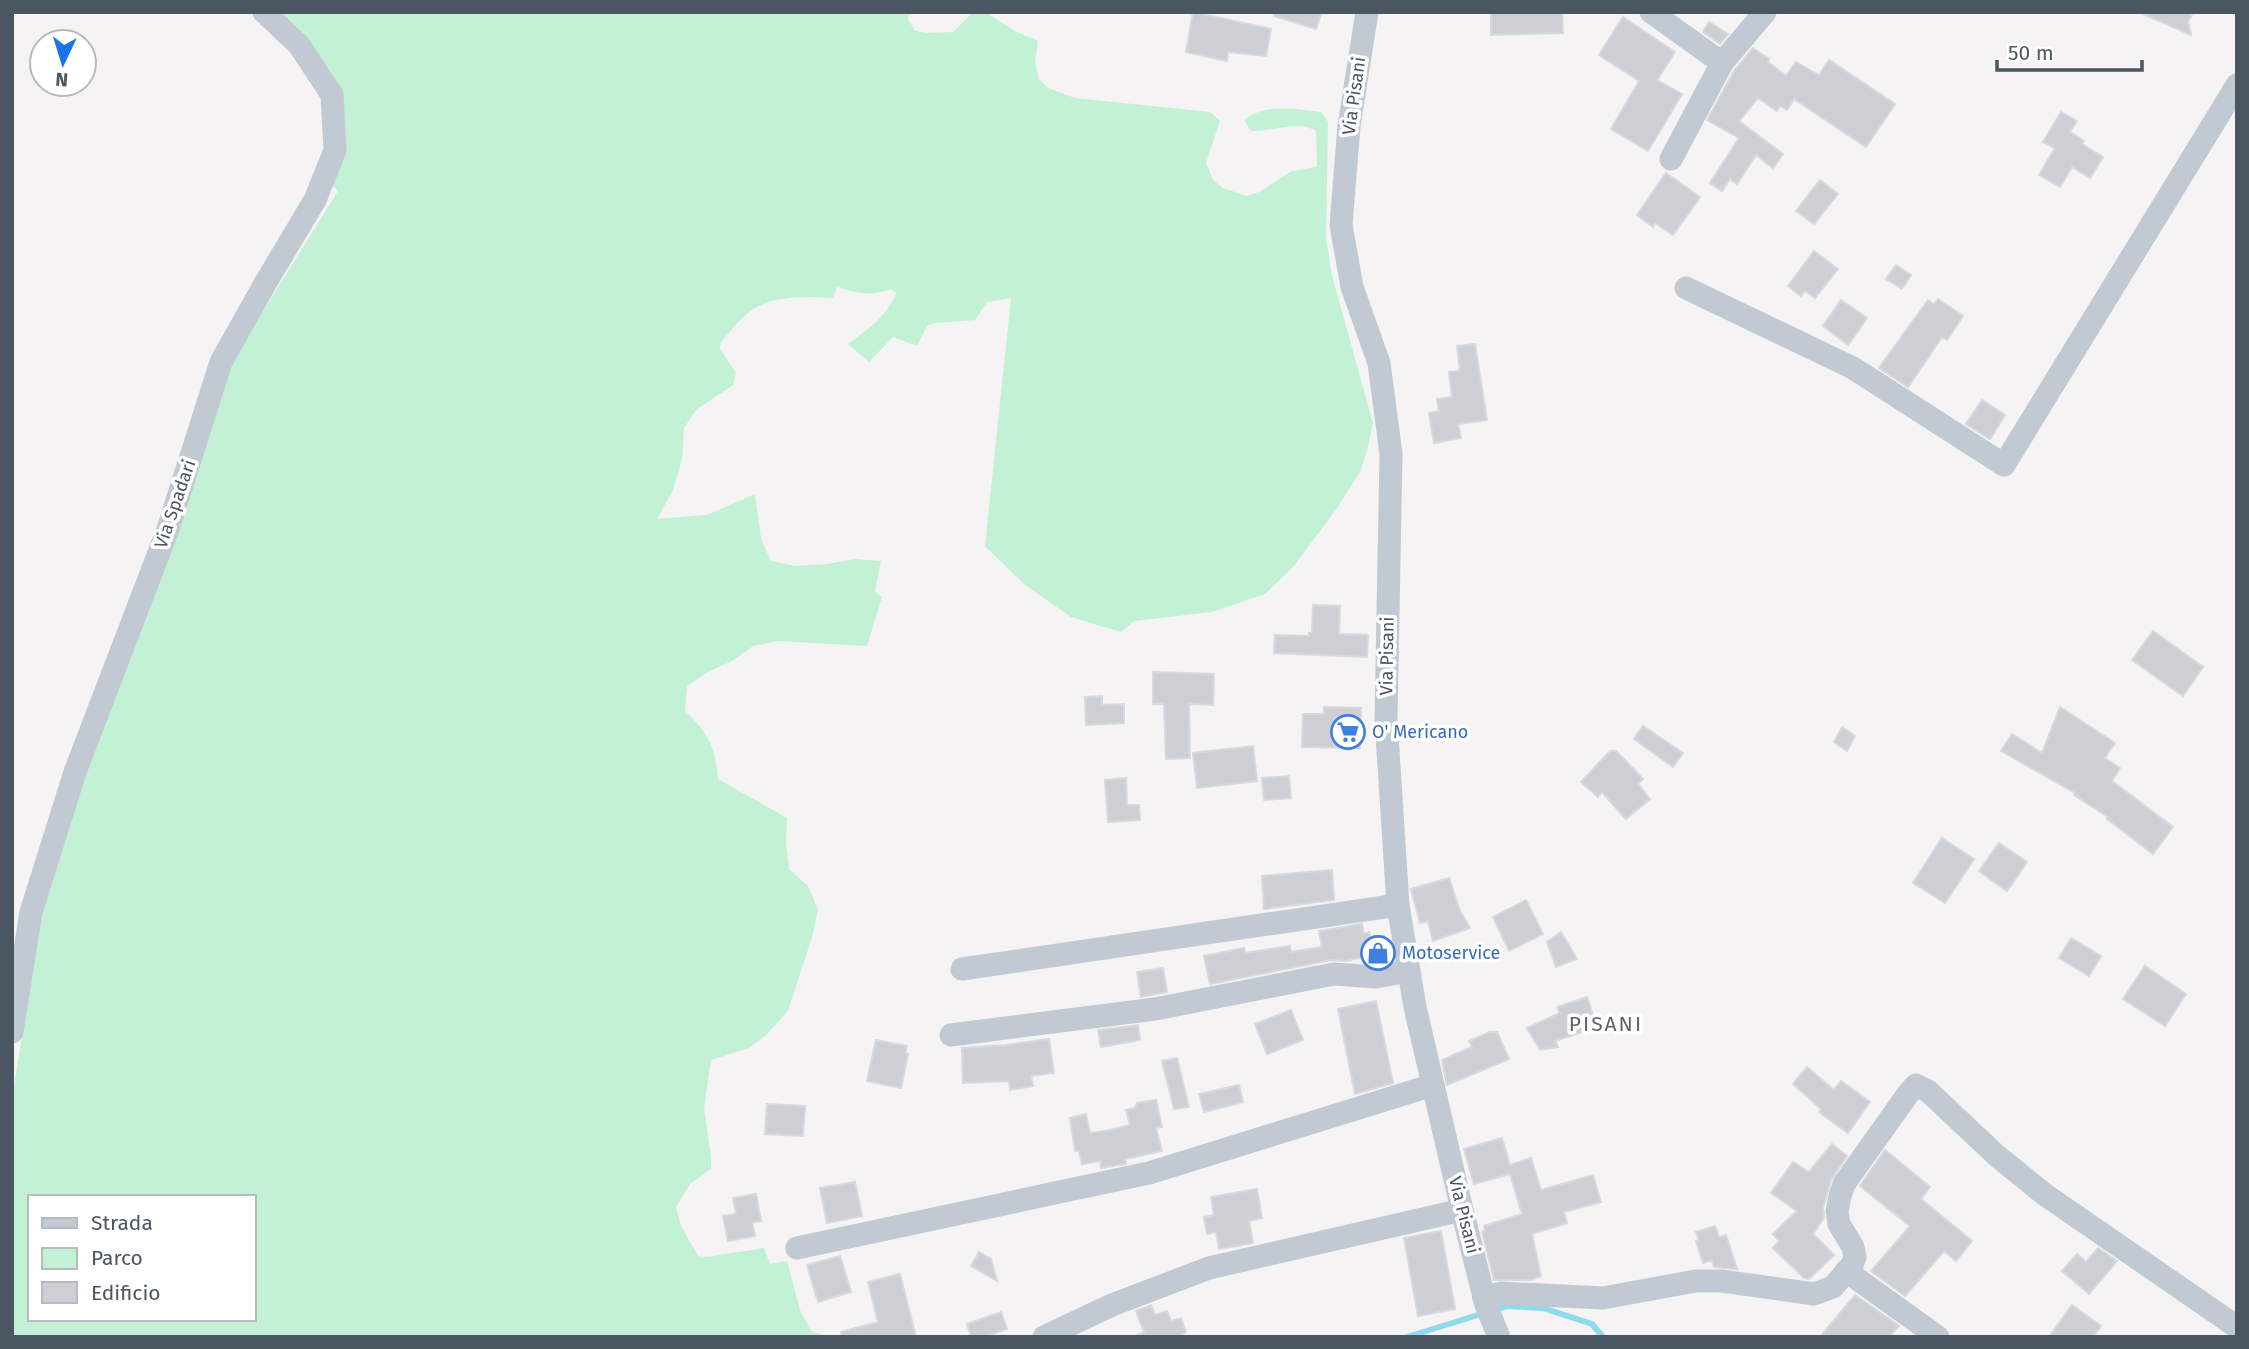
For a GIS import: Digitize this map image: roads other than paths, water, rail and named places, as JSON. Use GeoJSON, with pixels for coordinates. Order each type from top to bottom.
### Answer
{"type":"FeatureCollection","features":[{"type":"Feature","properties":{"kind":"street","name":"Via Spadari"},"geometry":{"type":"LineString","coordinates":[[12,1032],[31,912],[75,772],[168,528],[221,362],[316,200],[335,150],[332,95],[299,45],[264,12]]}},
{"type":"Feature","properties":{"kind":"street","name":"Via Pisani"},"geometry":{"type":"LineString","coordinates":[[1367,12],[1349,126],[1341,225],[1352,287],[1379,363],[1391,454],[1386,720],[1398,905],[1433,1085],[1485,1301],[1497,1332]]}},
{"type":"Feature","properties":{"kind":"street"},"geometry":{"type":"LineString","coordinates":[[1651,12],[1722,63]]}},
{"type":"Feature","properties":{"kind":"street"},"geometry":{"type":"LineString","coordinates":[[1671,159],[1722,63],[1765,12]]}},
{"type":"Feature","properties":{"kind":"street"},"geometry":{"type":"LineString","coordinates":[[1686,288],[1853,368],[2004,465],[2237,85]]}},
{"type":"Feature","properties":{"kind":"street"},"geometry":{"type":"LineString","coordinates":[[962,969],[1398,905]]}},
{"type":"Feature","properties":{"kind":"street"},"geometry":{"type":"LineString","coordinates":[[951,1035],[1155,1009],[1335,974],[1376,977],[1409,971]]}},
{"type":"Feature","properties":{"kind":"street"},"geometry":{"type":"LineString","coordinates":[[797,1248],[1149,1173],[1433,1085]]}},
{"type":"Feature","properties":{"kind":"street"},"geometry":{"type":"LineString","coordinates":[[1485,1301],[1501,1293],[1603,1298],[1696,1281],[1735,1283],[1814,1294],[1833,1287],[1855,1257],[1853,1247],[1839,1224],[1837,1211],[1844,1184],[1916,1085],[1928,1091],[1996,1155],[2043,1194],[2237,1327]]}},
{"type":"Feature","properties":{"kind":"street"},"geometry":{"type":"LineString","coordinates":[[1044,1337],[1112,1305],[1209,1268],[1462,1210]]}},
{"type":"Feature","properties":{"kind":"street"},"geometry":{"type":"LineString","coordinates":[[1846,1271],[1938,1337]]}},
{"type":"Feature","properties":{"kind":"waterway"},"geometry":{"type":"LineString","coordinates":[[1407,1337],[1507,1306],[1543,1308],[1592,1324],[1603,1337]]}},
{"type":"Feature","properties":{"kind":"place","name":"O' Mericano"},"geometry":{"type":"Point","coordinates":[1348,732]}},
{"type":"Feature","properties":{"kind":"place","name":"Motoservice"},"geometry":{"type":"Point","coordinates":[1378,953]}},
{"type":"Feature","properties":{"kind":"district","name":"PISANI"},"geometry":{"type":"Point","coordinates":[1606,1024]}}]}
